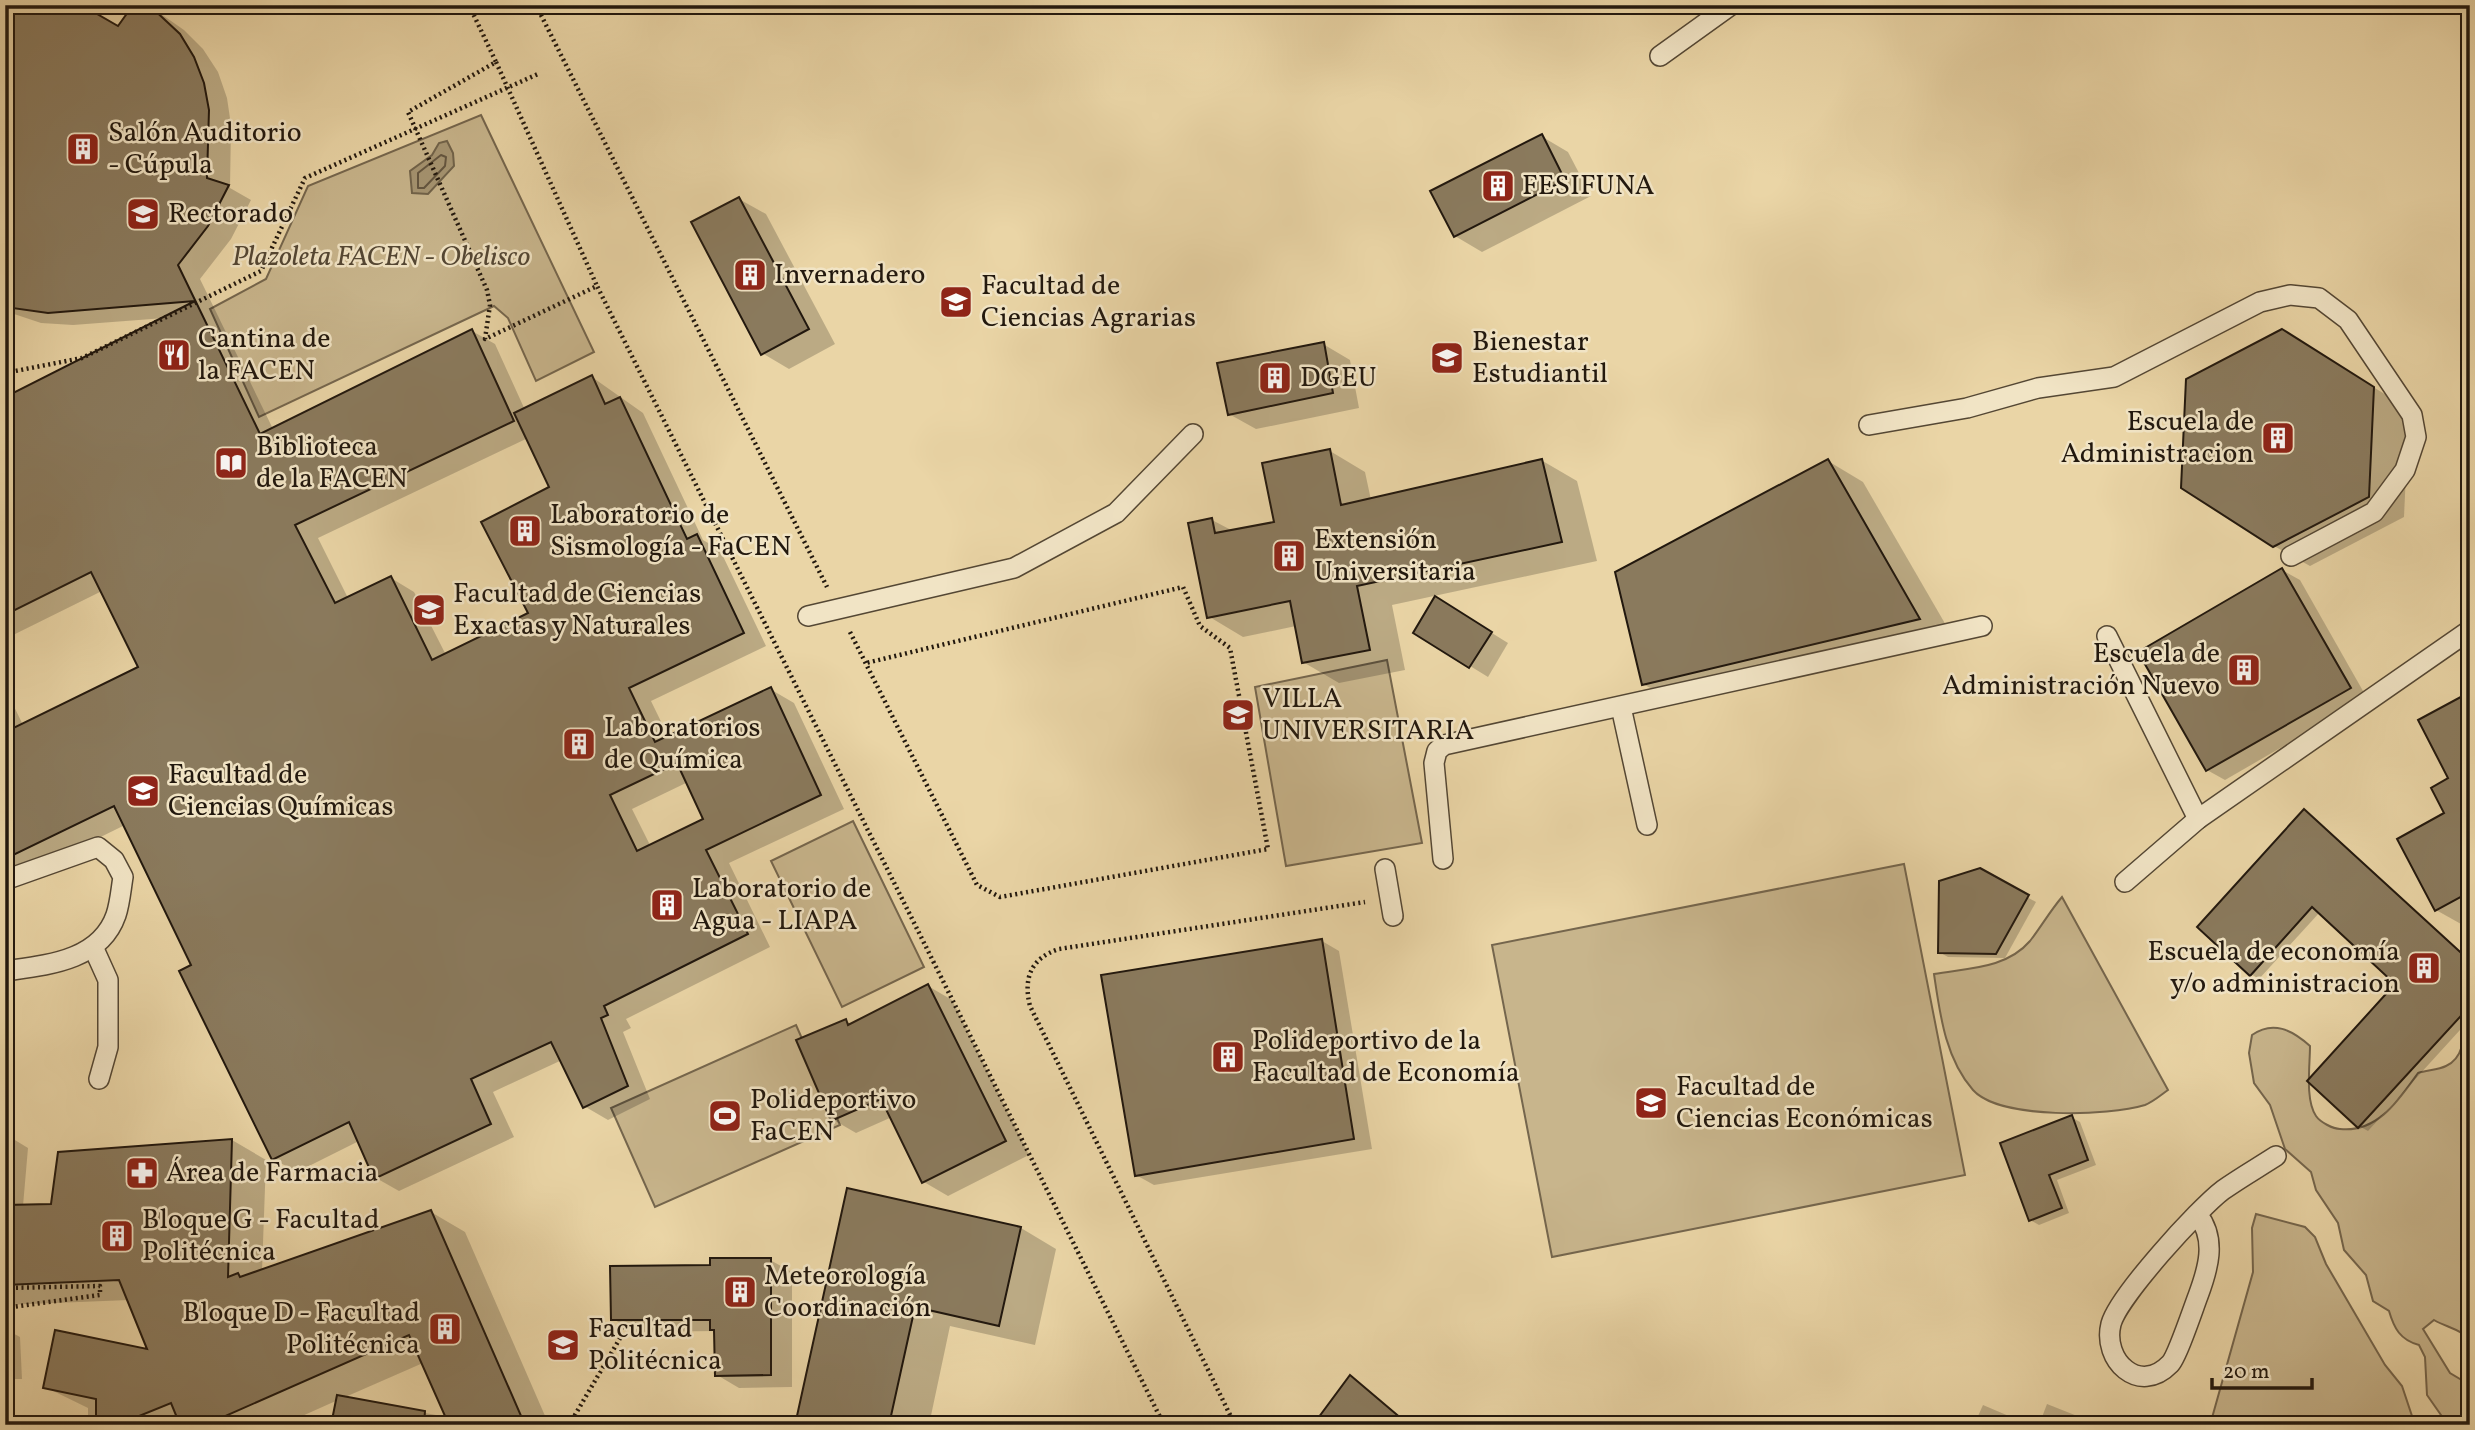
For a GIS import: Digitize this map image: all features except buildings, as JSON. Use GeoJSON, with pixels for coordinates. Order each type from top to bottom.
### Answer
{"type":"FeatureCollection","features":[{"type":"Feature","properties":{"kind":"lane"},"geometry":{"type":"LineString","coordinates":[[1660,56],[1731,5]]}},
{"type":"Feature","properties":{"kind":"lane"},"geometry":{"type":"LineString","coordinates":[[1869,425],[1967,408],[2038,388],[2114,377],[2260,302],[2291,295],[2319,298],[2348,320],[2412,415],[2416,437],[2405,470],[2374,512],[2291,556]]}},
{"type":"Feature","properties":{"kind":"lane"},"geometry":{"type":"LineString","coordinates":[[808,615],[1014,568],[1116,513],[1193,434]]}},
{"type":"Feature","properties":{"kind":"lane"},"geometry":{"type":"LineString","coordinates":[[1443,859],[1434,763],[1437,751],[1444,745],[1982,626]]}},
{"type":"Feature","properties":{"kind":"lane"},"geometry":{"type":"LineString","coordinates":[[2125,882],[2198,819],[2470,630]]}},
{"type":"Feature","properties":{"kind":"lane"},"geometry":{"type":"LineString","coordinates":[[2107,636],[2198,819]]}},
{"type":"Feature","properties":{"kind":"lane"},"geometry":{"type":"LineString","coordinates":[[1621,707],[1647,825]]}},
{"type":"Feature","properties":{"kind":"lane"},"geometry":{"type":"LineString","coordinates":[[5,880],[99,847],[114,860],[123,877],[116,916],[94,949],[51,965],[5,971]]}},
{"type":"Feature","properties":{"kind":"lane"},"geometry":{"type":"LineString","coordinates":[[1385,869],[1392,907]]}},
{"type":"Feature","properties":{"kind":"lane"},"geometry":{"type":"LineString","coordinates":[[94,949],[108,980],[108,1046],[99,1079]]}},
{"type":"Feature","properties":{"kind":"lane"},"geometry":{"type":"LineString","coordinates":[[2198,1216],[2206,1226],[2210,1256],[2198,1297],[2171,1364],[2154,1375],[2134,1377],[2118,1366],[2110,1326],[2127,1293],[2198,1216],[2221,1192],[2276,1156]]}},
{"type":"Feature","properties":{"kind":"path"},"geometry":{"type":"LineString","coordinates":[[469,5],[597,286],[1164,1425]]}},
{"type":"Feature","properties":{"kind":"path"},"geometry":{"type":"LineString","coordinates":[[536,5],[977,885],[1000,897],[1268,849],[1230,648],[1200,626],[1183,587],[866,663]]}},
{"type":"Feature","properties":{"kind":"path"},"geometry":{"type":"LineString","coordinates":[[496,62],[408,112],[487,290],[489,306],[485,339],[597,286]]}},
{"type":"Feature","properties":{"kind":"path"},"geometry":{"type":"LineString","coordinates":[[5,373],[82,358],[261,271],[305,178],[538,74]]}},
{"type":"Feature","properties":{"kind":"path"},"geometry":{"type":"LineString","coordinates":[[1235,1425],[1030,1006],[1026,989],[1027,976],[1047,953],[1059,949],[1392,907]]}},
{"type":"Feature","properties":{"kind":"path"},"geometry":{"type":"LineString","coordinates":[[5,1288],[100,1286],[100,1295],[5,1308]]}},
{"type":"Feature","properties":{"kind":"path"},"geometry":{"type":"LineString","coordinates":[[569,1425],[629,1323]]}},
{"type":"Feature","properties":{"kind":"green space","name":"Plazoleta FACEN - Obelisco"},"geometry":{"type":"Polygon","coordinates":[[[481,115],[594,352],[536,381],[508,318],[494,306],[259,417],[210,309],[266,279],[308,186],[481,115]]]}},
{"type":"Feature","properties":{"kind":"green space"},"geometry":{"type":"Polygon","coordinates":[[[1387,660],[1422,843],[1286,866],[1255,687],[1387,660]]]}},
{"type":"Feature","properties":{"kind":"green space"},"geometry":{"type":"Polygon","coordinates":[[[853,821],[924,967],[842,1007],[771,861],[853,821]]]}},
{"type":"Feature","properties":{"kind":"green space"},"geometry":{"type":"Polygon","coordinates":[[[1904,864],[1965,1175],[1552,1257],[1492,945],[1904,864]]]}},
{"type":"Feature","properties":{"kind":"green space"},"geometry":{"type":"Polygon","coordinates":[[[2062,897],[2168,1090],[2145,1105],[2107,1112],[2082,1113],[2006,1107],[1987,1100],[1973,1090],[1950,1050],[1934,974],[1985,966],[2010,957],[2030,941],[2062,897]]]}},
{"type":"Feature","properties":{"kind":"green space"},"geometry":{"type":"Polygon","coordinates":[[[2470,1005],[2470,1339],[2434,1320],[2423,1329],[2450,1373],[2470,1385],[2470,1425],[2448,1425],[2427,1395],[2425,1357],[2419,1345],[2402,1337],[2389,1311],[2373,1301],[2366,1275],[2344,1250],[2338,1223],[2316,1190],[2311,1172],[2285,1149],[2270,1105],[2254,1083],[2249,1053],[2252,1035],[2267,1028],[2282,1029],[2303,1040],[2310,1046],[2309,1092],[2316,1116],[2334,1128],[2353,1129],[2365,1126],[2385,1113],[2418,1073],[2453,1062],[2461,1049],[2466,1008],[2470,1005]]]}},
{"type":"Feature","properties":{"kind":"green space","name":"Polideportivo FaCEN"},"geometry":{"type":"Polygon","coordinates":[[[796,1025],[840,1125],[655,1207],[611,1108],[796,1025]]]}},
{"type":"Feature","properties":{"kind":"green space"},"geometry":{"type":"Polygon","coordinates":[[[2256,1214],[2305,1227],[2315,1237],[2326,1264],[2385,1365],[2402,1386],[2415,1425],[2210,1425],[2253,1272],[2252,1228],[2256,1214]]]}},
{"type":"Feature","properties":{"kind":"water"},"geometry":{"type":"Polygon","coordinates":[[[447,141],[453,153],[454,166],[428,194],[412,193],[410,171],[432,155],[439,143],[447,141]]]}},
{"type":"Feature","properties":{"kind":"place","name":"Salón Auditorio - Cúpula"},"geometry":{"type":"Point","coordinates":[83,149]}},
{"type":"Feature","properties":{"kind":"place","name":"FESIFUNA"},"geometry":{"type":"Point","coordinates":[1498,186]}},
{"type":"Feature","properties":{"kind":"place","name":"Rectorado"},"geometry":{"type":"Point","coordinates":[143,214]}},
{"type":"Feature","properties":{"kind":"place","name":"Invernadero"},"geometry":{"type":"Point","coordinates":[750,275]}},
{"type":"Feature","properties":{"kind":"place","name":"Facultad de Ciencias Agrarias"},"geometry":{"type":"Point","coordinates":[956,302]}},
{"type":"Feature","properties":{"kind":"place","name":"Cantina de la FACEN"},"geometry":{"type":"Point","coordinates":[174,355]}},
{"type":"Feature","properties":{"kind":"place","name":"Bienestar Estudiantil"},"geometry":{"type":"Point","coordinates":[1447,358]}},
{"type":"Feature","properties":{"kind":"place","name":"DGEU"},"geometry":{"type":"Point","coordinates":[1275,378]}},
{"type":"Feature","properties":{"kind":"place","name":"Escuela de Administracion"},"geometry":{"type":"Point","coordinates":[2278,438]}},
{"type":"Feature","properties":{"kind":"place","name":"Biblioteca de la FACEN"},"geometry":{"type":"Point","coordinates":[231,463]}},
{"type":"Feature","properties":{"kind":"place","name":"Laboratorio de Sismología - FaCEN"},"geometry":{"type":"Point","coordinates":[525,531]}},
{"type":"Feature","properties":{"kind":"place","name":"Extensión Universitaria"},"geometry":{"type":"Point","coordinates":[1289,556]}},
{"type":"Feature","properties":{"kind":"place","name":"Facultad de Ciencias Exactas y Naturales"},"geometry":{"type":"Point","coordinates":[429,610]}},
{"type":"Feature","properties":{"kind":"place","name":"Escuela de Administración Nuevo"},"geometry":{"type":"Point","coordinates":[2244,670]}},
{"type":"Feature","properties":{"kind":"place","name":"VILLA UNIVERSITARIA"},"geometry":{"type":"Point","coordinates":[1238,715]}},
{"type":"Feature","properties":{"kind":"place","name":"Laboratorios de Química"},"geometry":{"type":"Point","coordinates":[579,744]}},
{"type":"Feature","properties":{"kind":"place","name":"Facultad de Ciencias Químicas"},"geometry":{"type":"Point","coordinates":[143,791]}},
{"type":"Feature","properties":{"kind":"place","name":"Laboratorio de Agua - LIAPA"},"geometry":{"type":"Point","coordinates":[667,905]}},
{"type":"Feature","properties":{"kind":"place","name":"Escuela de economía y/o administracion"},"geometry":{"type":"Point","coordinates":[2424,968]}},
{"type":"Feature","properties":{"kind":"place","name":"Polideportivo de la Facultad de Economía"},"geometry":{"type":"Point","coordinates":[1228,1057]}},
{"type":"Feature","properties":{"kind":"place","name":"Facultad de Ciencias Económicas"},"geometry":{"type":"Point","coordinates":[1651,1103]}},
{"type":"Feature","properties":{"kind":"place","name":"Polideportivo FaCEN"},"geometry":{"type":"Point","coordinates":[725,1116]}},
{"type":"Feature","properties":{"kind":"place","name":"Área de Farmacia"},"geometry":{"type":"Point","coordinates":[142,1173]}},
{"type":"Feature","properties":{"kind":"place","name":"Bloque G - Facultad Politécnica"},"geometry":{"type":"Point","coordinates":[117,1236]}},
{"type":"Feature","properties":{"kind":"place","name":"Meteorología Coordinación"},"geometry":{"type":"Point","coordinates":[740,1292]}},
{"type":"Feature","properties":{"kind":"place","name":"Bloque D - Facultad Politécnica"},"geometry":{"type":"Point","coordinates":[445,1329]}},
{"type":"Feature","properties":{"kind":"place","name":"Facultad Politécnica"},"geometry":{"type":"Point","coordinates":[563,1345]}}]}
